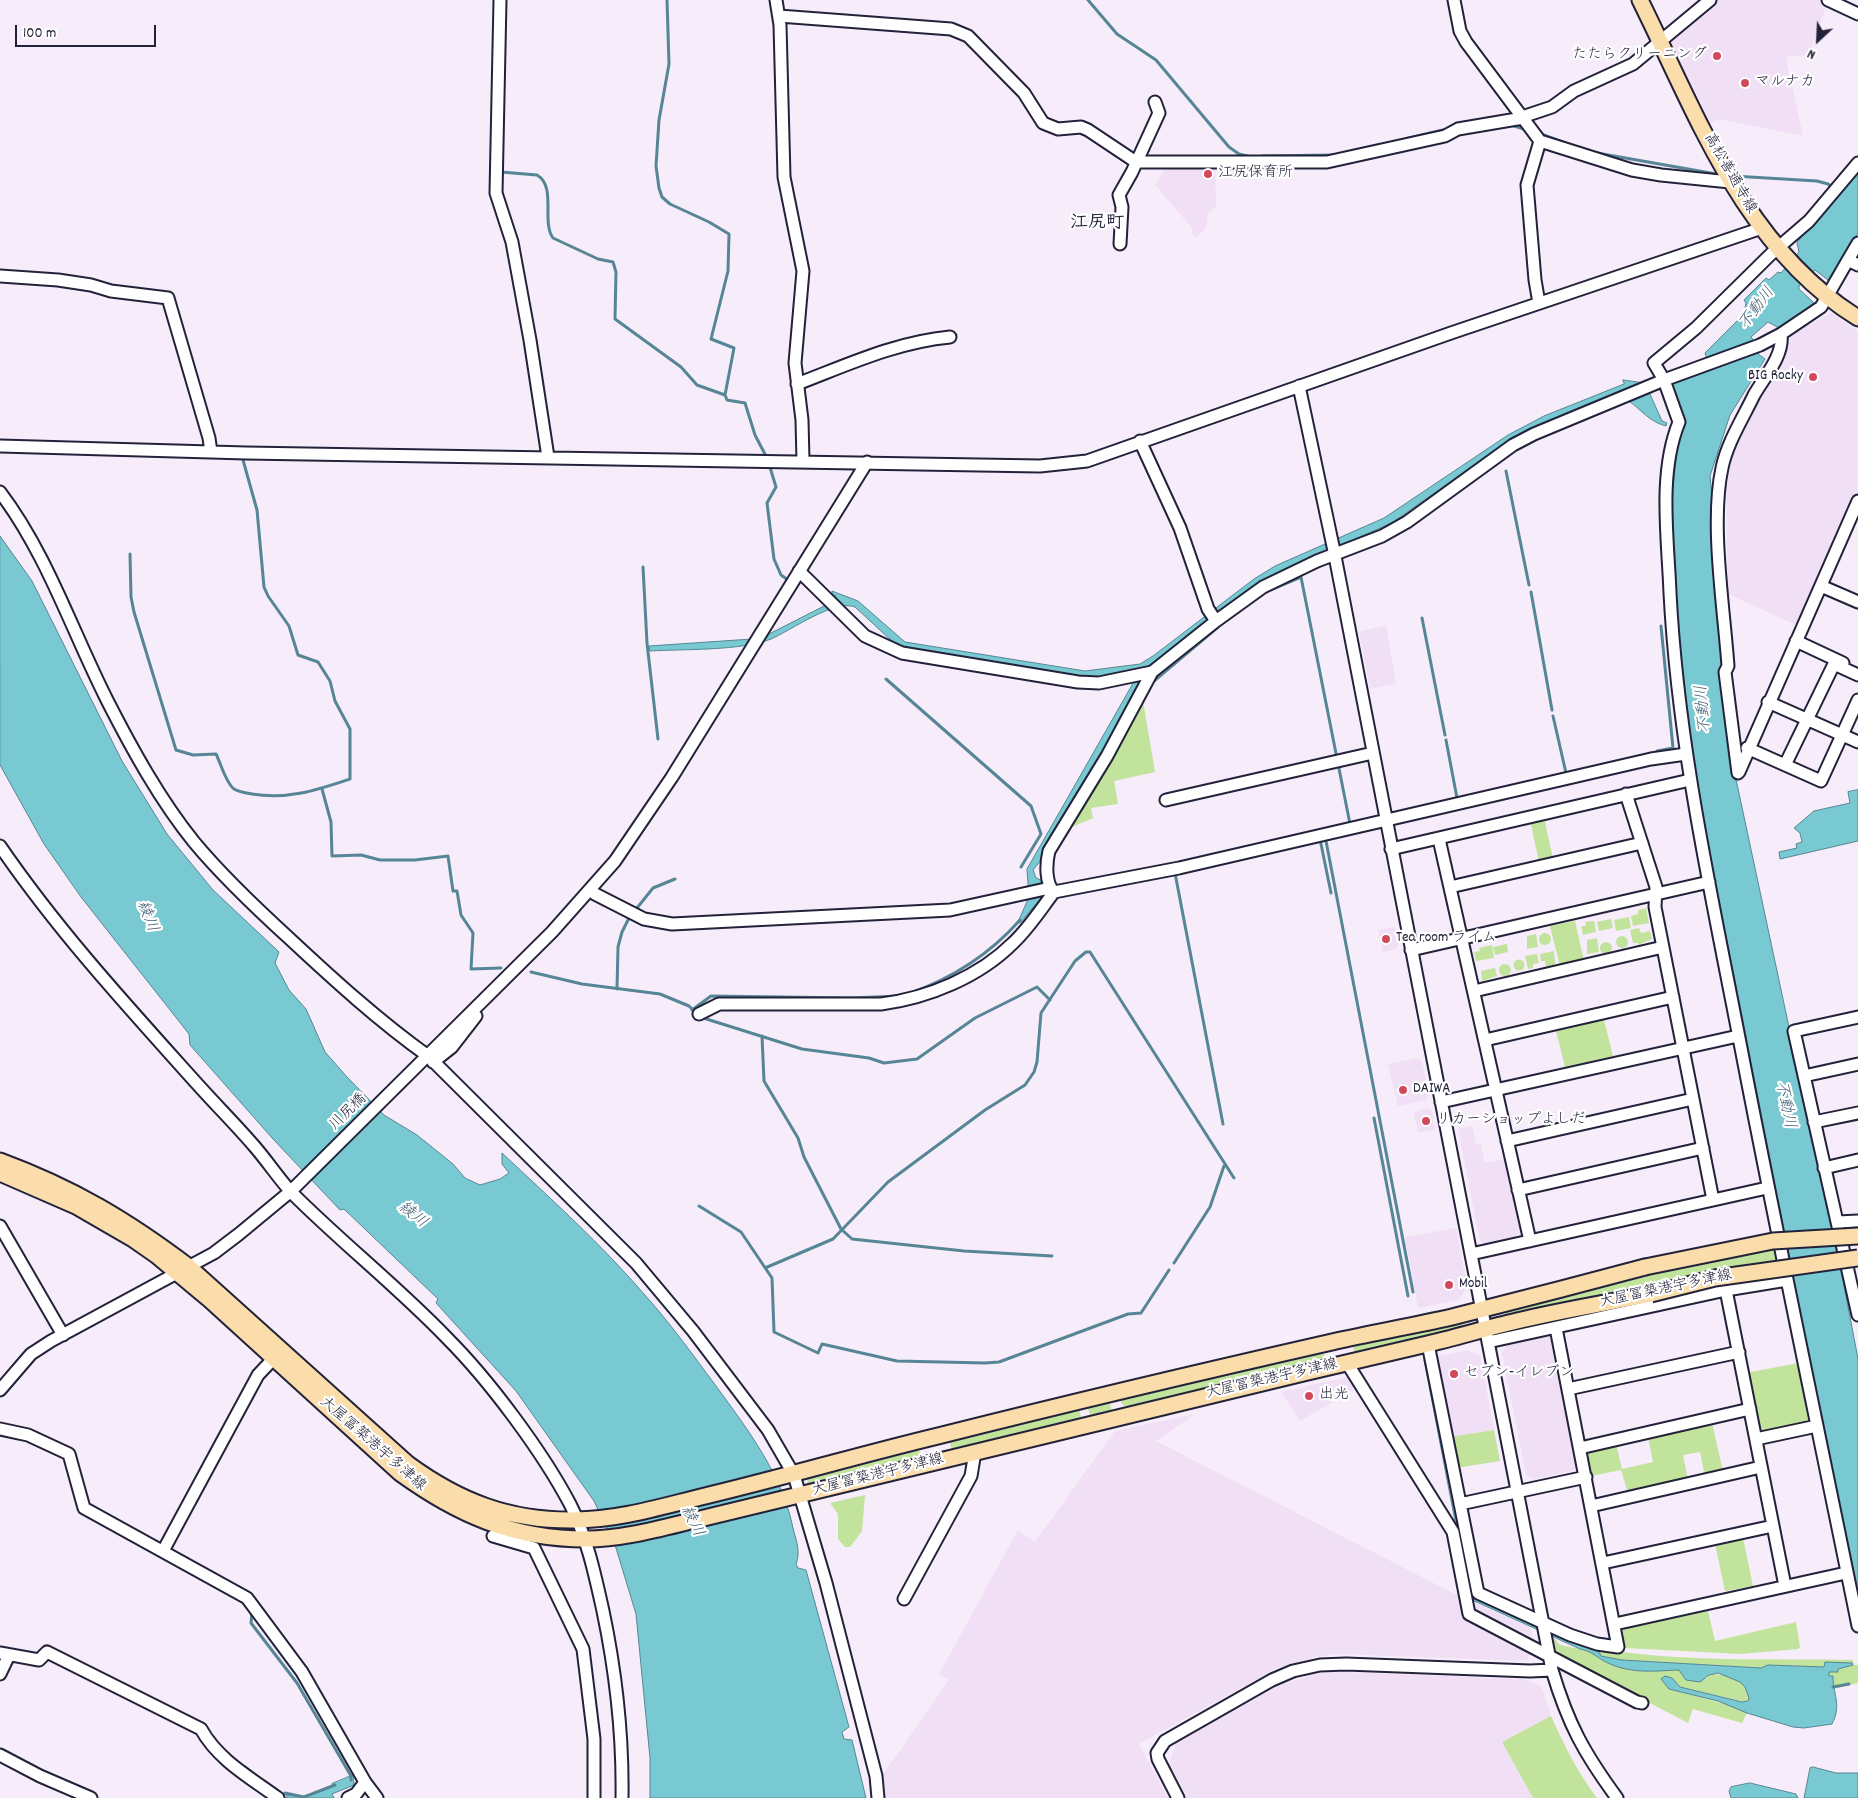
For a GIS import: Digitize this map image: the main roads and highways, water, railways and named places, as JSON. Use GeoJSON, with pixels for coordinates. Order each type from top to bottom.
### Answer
{"type":"FeatureCollection","features":[{"type":"Feature","properties":{"kind":"main road","name":"高松善通寺線"},"geometry":{"type":"LineString","coordinates":[[1640,0],[1728,177],[1762,228],[1778,248],[1827,297],[1858,318]]}},
{"type":"Feature","properties":{"kind":"main road","name":"大屋冨築港宇多津線"},"geometry":{"type":"LineString","coordinates":[[0,1161],[79,1194],[131,1224],[408,1464],[431,1481],[460,1497],[492,1523]]}},
{"type":"Feature","properties":{"kind":"main road","name":"大屋冨築港宇多津線"},"geometry":{"type":"LineString","coordinates":[[0,1173],[35,1186],[84,1210],[184,1270],[274,1358],[400,1472],[454,1508],[492,1523],[530,1534],[562,1538],[590,1539],[637,1533],[1119,1416],[1428,1344],[1487,1336],[1516,1321],[1652,1294],[1715,1278],[1858,1258]]}},
{"type":"Feature","properties":{"kind":"main road","name":"大屋冨築港宇多津線"},"geometry":{"type":"LineString","coordinates":[[492,1523],[512,1515],[576,1520],[631,1514],[788,1476],[935,1436],[1482,1309],[1645,1267],[1773,1241],[1858,1236]]}},
{"type":"Feature","properties":{"kind":"main road"},"geometry":{"type":"LineString","coordinates":[[1334,1342],[1347,1363]]}},
{"type":"Feature","properties":{"kind":"main road"},"geometry":{"type":"LineString","coordinates":[[1114,1393],[1119,1416]]}},
{"type":"Feature","properties":{"kind":"main road"},"geometry":{"type":"LineString","coordinates":[[935,1436],[938,1461]]}},
{"type":"Feature","properties":{"kind":"water","name":"不動川"},"geometry":{"type":"Polygon","coordinates":[[[1858,170],[1858,233],[1828,280],[1815,270],[1799,286],[1799,289],[1814,303],[1806,313],[1779,328],[1768,322],[1751,337],[1761,350],[1758,354],[1765,359],[1730,415],[1710,476],[1713,507],[1711,529],[1714,542],[1724,698],[1734,770],[1841,1270],[1858,1359],[1858,1607],[1696,783],[1682,692],[1671,505],[1678,441],[1683,423],[1671,383],[1710,369],[1705,353],[1744,314],[1746,303],[1744,300],[1766,278],[1769,280],[1778,272],[1781,273],[1799,252],[1797,243],[1858,170]]]}},
{"type":"Feature","properties":{"kind":"water"},"geometry":{"type":"Polygon","coordinates":[[[1623,380],[1645,383],[1662,421],[1667,423],[1666,426],[1657,423],[1624,398],[1608,396],[1509,440],[1392,523],[1281,571],[1256,586],[1134,694],[1042,859],[1033,870],[1036,878],[1043,881],[1043,896],[1020,923],[1018,922],[1029,897],[1027,869],[1140,671],[1084,679],[908,649],[894,643],[855,607],[846,606],[825,611],[771,639],[759,643],[729,648],[650,651],[649,646],[752,639],[769,634],[836,600],[836,596],[832,594],[832,591],[858,601],[905,642],[1085,671],[1140,664],[1254,579],[1275,566],[1384,518],[1508,435],[1544,416],[1624,384],[1623,380]]]}},
{"type":"Feature","properties":{"kind":"water","name":"綾川"},"geometry":{"type":"Polygon","coordinates":[[[0,536],[32,581],[122,761],[167,834],[213,890],[279,952],[275,963],[289,990],[306,1009],[325,1052],[384,1115],[417,1135],[453,1164],[465,1178],[480,1185],[500,1179],[509,1173],[502,1164],[502,1153],[628,1275],[699,1363],[752,1436],[781,1489],[788,1508],[798,1546],[796,1564],[798,1568],[806,1570],[849,1727],[842,1732],[844,1739],[852,1740],[866,1798],[650,1798],[650,1758],[636,1614],[616,1548],[594,1501],[516,1391],[436,1303],[438,1299],[344,1209],[340,1210],[273,1139],[190,1045],[189,1034],[81,897],[44,844],[0,765],[0,536]]]}},
{"type":"Feature","properties":{"kind":"water"},"geometry":{"type":"Polygon","coordinates":[[[1858,790],[1858,841],[1780,859],[1779,852],[1797,848],[1796,844],[1802,842],[1800,833],[1794,828],[1814,811],[1850,803],[1848,792],[1858,790]]]}},
{"type":"Feature","properties":{"kind":"water"},"geometry":{"type":"Polygon","coordinates":[[[1427,1359],[1472,1590],[1597,1648],[1601,1656],[1622,1660],[1761,1668],[1768,1665],[1824,1667],[1825,1662],[1852,1663],[1853,1665],[1838,1669],[1838,1672],[1829,1672],[1829,1676],[1833,1676],[1837,1705],[1832,1724],[1804,1728],[1793,1727],[1747,1713],[1718,1701],[1669,1689],[1661,1679],[1665,1676],[1672,1678],[1680,1687],[1742,1702],[1748,1701],[1749,1698],[1745,1687],[1740,1682],[1718,1673],[1709,1675],[1700,1682],[1686,1680],[1679,1670],[1643,1671],[1625,1669],[1470,1599],[1424,1360],[1427,1359]]]}},
{"type":"Feature","properties":{"kind":"water"},"geometry":{"type":"Polygon","coordinates":[[[1813,1767],[1836,1773],[1858,1773],[1858,1798],[1804,1798],[1810,1768],[1813,1767]]]}},
{"type":"Feature","properties":{"kind":"water"},"geometry":{"type":"Polygon","coordinates":[[[353,1775],[354,1785],[332,1794],[334,1798],[286,1798],[287,1795],[304,1797],[333,1786],[332,1784],[353,1775]]]}},
{"type":"Feature","properties":{"kind":"water"},"geometry":{"type":"Polygon","coordinates":[[[1750,1783],[1796,1794],[1798,1798],[1731,1798],[1729,1791],[1731,1787],[1750,1783]]]}},
{"type":"Feature","properties":{"kind":"waterway"},"geometry":{"type":"LineString","coordinates":[[667,0],[669,64],[659,120],[656,166],[659,188],[662,197],[670,204],[709,222],[729,234],[728,271],[711,339],[734,348],[725,395]]}},
{"type":"Feature","properties":{"kind":"waterway"},"geometry":{"type":"LineString","coordinates":[[1088,0],[1117,34],[1156,60],[1229,147],[1239,154],[1251,157]]}},
{"type":"Feature","properties":{"kind":"waterway"},"geometry":{"type":"LineString","coordinates":[[1511,125],[1527,130]]}},
{"type":"Feature","properties":{"kind":"waterway"},"geometry":{"type":"LineString","coordinates":[[1405,139],[1443,130]]}},
{"type":"Feature","properties":{"kind":"waterway"},"geometry":{"type":"LineString","coordinates":[[1541,134],[1568,144]]}},
{"type":"Feature","properties":{"kind":"waterway"},"geometry":{"type":"LineString","coordinates":[[1597,153],[1722,175]]}},
{"type":"Feature","properties":{"kind":"waterway"},"geometry":{"type":"LineString","coordinates":[[1262,156],[1333,155]]}},
{"type":"Feature","properties":{"kind":"waterway"},"geometry":{"type":"LineString","coordinates":[[501,172],[537,175],[543,180],[548,196],[548,223],[553,238],[598,259],[613,262],[616,272],[615,319],[681,367],[697,385],[725,395],[727,400],[745,403],[755,435],[767,458]]}},
{"type":"Feature","properties":{"kind":"waterway"},"geometry":{"type":"LineString","coordinates":[[1733,176],[1817,181],[1828,184],[1834,189]]}},
{"type":"Feature","properties":{"kind":"waterway"},"geometry":{"type":"LineString","coordinates":[[130,554],[131,597],[134,612],[176,750],[193,755],[216,754],[231,786],[238,791],[250,794],[265,796],[290,795],[350,779],[350,729],[335,701],[330,681],[318,662],[298,655],[289,626],[264,587],[257,510],[243,460]]}},
{"type":"Feature","properties":{"kind":"waterway"},"geometry":{"type":"LineString","coordinates":[[769,464],[776,487],[767,503],[774,559],[781,575],[788,580]]}},
{"type":"Feature","properties":{"kind":"waterway"},"geometry":{"type":"LineString","coordinates":[[1506,471],[1529,585]]}},
{"type":"Feature","properties":{"kind":"waterway"},"geometry":{"type":"LineString","coordinates":[[643,567],[647,643],[658,739]]}},
{"type":"Feature","properties":{"kind":"waterway"},"geometry":{"type":"LineString","coordinates":[[1263,593],[1301,577],[1350,824],[1348,824]]}},
{"type":"Feature","properties":{"kind":"waterway"},"geometry":{"type":"LineString","coordinates":[[1531,592],[1552,710]]}},
{"type":"Feature","properties":{"kind":"waterway"},"geometry":{"type":"LineString","coordinates":[[1422,618],[1445,735]]}},
{"type":"Feature","properties":{"kind":"waterway"},"geometry":{"type":"LineString","coordinates":[[1655,754],[1657,751],[1673,748],[1661,626]]}},
{"type":"Feature","properties":{"kind":"waterway"},"geometry":{"type":"LineString","coordinates":[[1154,681],[1218,627]]}},
{"type":"Feature","properties":{"kind":"waterway"},"geometry":{"type":"LineString","coordinates":[[886,679],[1031,806],[1041,834],[1021,867]]}},
{"type":"Feature","properties":{"kind":"waterway"},"geometry":{"type":"LineString","coordinates":[[1553,716],[1566,773]]}},
{"type":"Feature","properties":{"kind":"waterway"},"geometry":{"type":"LineString","coordinates":[[1446,740],[1457,798],[1455,799]]}},
{"type":"Feature","properties":{"kind":"waterway"},"geometry":{"type":"LineString","coordinates":[[322,789],[331,822],[332,856],[361,855],[380,860],[415,860],[448,856],[453,891],[457,891],[461,915],[473,933],[471,969],[501,968]]}},
{"type":"Feature","properties":{"kind":"waterway"},"geometry":{"type":"LineString","coordinates":[[1320,839],[1331,893]]}},
{"type":"Feature","properties":{"kind":"waterway"},"geometry":{"type":"LineString","coordinates":[[1326,841],[1413,1292]]}},
{"type":"Feature","properties":{"kind":"waterway"},"geometry":{"type":"LineString","coordinates":[[1175,873],[1223,1124]]}},
{"type":"Feature","properties":{"kind":"waterway"},"geometry":{"type":"LineString","coordinates":[[617,989],[618,947],[622,932],[629,918],[653,888],[675,879]]}},
{"type":"Feature","properties":{"kind":"waterway"},"geometry":{"type":"LineString","coordinates":[[908,994],[939,981],[969,964],[996,944],[1020,920]]}},
{"type":"Feature","properties":{"kind":"waterway"},"geometry":{"type":"LineString","coordinates":[[765,1268],[833,1239],[888,1182],[985,1110],[1025,1085],[1034,1072],[1037,1062],[1041,1013],[1075,961],[1086,952],[1090,952],[1234,1178]]}},
{"type":"Feature","properties":{"kind":"waterway"},"geometry":{"type":"LineString","coordinates":[[531,972],[582,984],[660,994],[689,1006],[700,1017],[802,1049],[869,1058],[884,1063],[917,1059],[975,1018],[1037,987],[1050,1000]]}},
{"type":"Feature","properties":{"kind":"waterway"},"geometry":{"type":"LineString","coordinates":[[692,1010],[711,996],[852,998],[899,996]]}},
{"type":"Feature","properties":{"kind":"waterway"},"geometry":{"type":"LineString","coordinates":[[762,1036],[764,1081],[798,1138],[804,1157],[841,1229],[852,1239],[964,1251],[1052,1256]]}},
{"type":"Feature","properties":{"kind":"waterway"},"geometry":{"type":"LineString","coordinates":[[1374,1118],[1408,1296]]}},
{"type":"Feature","properties":{"kind":"waterway"},"geometry":{"type":"LineString","coordinates":[[1174,1263],[1210,1207],[1224,1166]]}},
{"type":"Feature","properties":{"kind":"waterway"},"geometry":{"type":"LineString","coordinates":[[699,1206],[741,1232],[772,1278],[774,1332],[818,1353],[822,1344],[897,1361],[999,1362],[1128,1314],[1141,1313],[1169,1270]]}},
{"type":"Feature","properties":{"kind":"waterway"},"geometry":{"type":"LineString","coordinates":[[252,1612],[251,1623],[297,1683],[351,1776],[351,1780]]}},
{"type":"Feature","properties":{"kind":"waterway"},"geometry":{"type":"LineString","coordinates":[[1833,1687],[1849,1684]]}},
{"type":"Feature","properties":{"kind":"waterway"},"geometry":{"type":"LineString","coordinates":[[245,1767],[258,1777]]}},
{"type":"Feature","properties":{"kind":"waterway"},"geometry":{"type":"LineString","coordinates":[[279,1792],[284,1795],[285,1793],[304,1797],[335,1785]]}},
{"type":"Feature","properties":{"kind":"place","name":"たたらクリーニング"},"geometry":{"type":"Point","coordinates":[1717,56]}},
{"type":"Feature","properties":{"kind":"place","name":"マルナカ"},"geometry":{"type":"Point","coordinates":[1745,83]}},
{"type":"Feature","properties":{"kind":"place","name":"江尻保育所"},"geometry":{"type":"Point","coordinates":[1208,174]}},
{"type":"Feature","properties":{"kind":"place","name":"BIG Rocky"},"geometry":{"type":"Point","coordinates":[1813,377]}},
{"type":"Feature","properties":{"kind":"place","name":"Tea room ライム"},"geometry":{"type":"Point","coordinates":[1386,939]}},
{"type":"Feature","properties":{"kind":"place","name":"DAIWA"},"geometry":{"type":"Point","coordinates":[1403,1090]}},
{"type":"Feature","properties":{"kind":"place","name":"リカーショップよしだ"},"geometry":{"type":"Point","coordinates":[1426,1121]}},
{"type":"Feature","properties":{"kind":"place","name":"Mobil"},"geometry":{"type":"Point","coordinates":[1449,1285]}},
{"type":"Feature","properties":{"kind":"place","name":"セブン-イレブン"},"geometry":{"type":"Point","coordinates":[1454,1374]}},
{"type":"Feature","properties":{"kind":"place","name":"出光"},"geometry":{"type":"Point","coordinates":[1309,1396]}},
{"type":"Feature","properties":{"kind":"district","name":"江尻町"},"geometry":{"type":"Point","coordinates":[1097,225]}}]}
